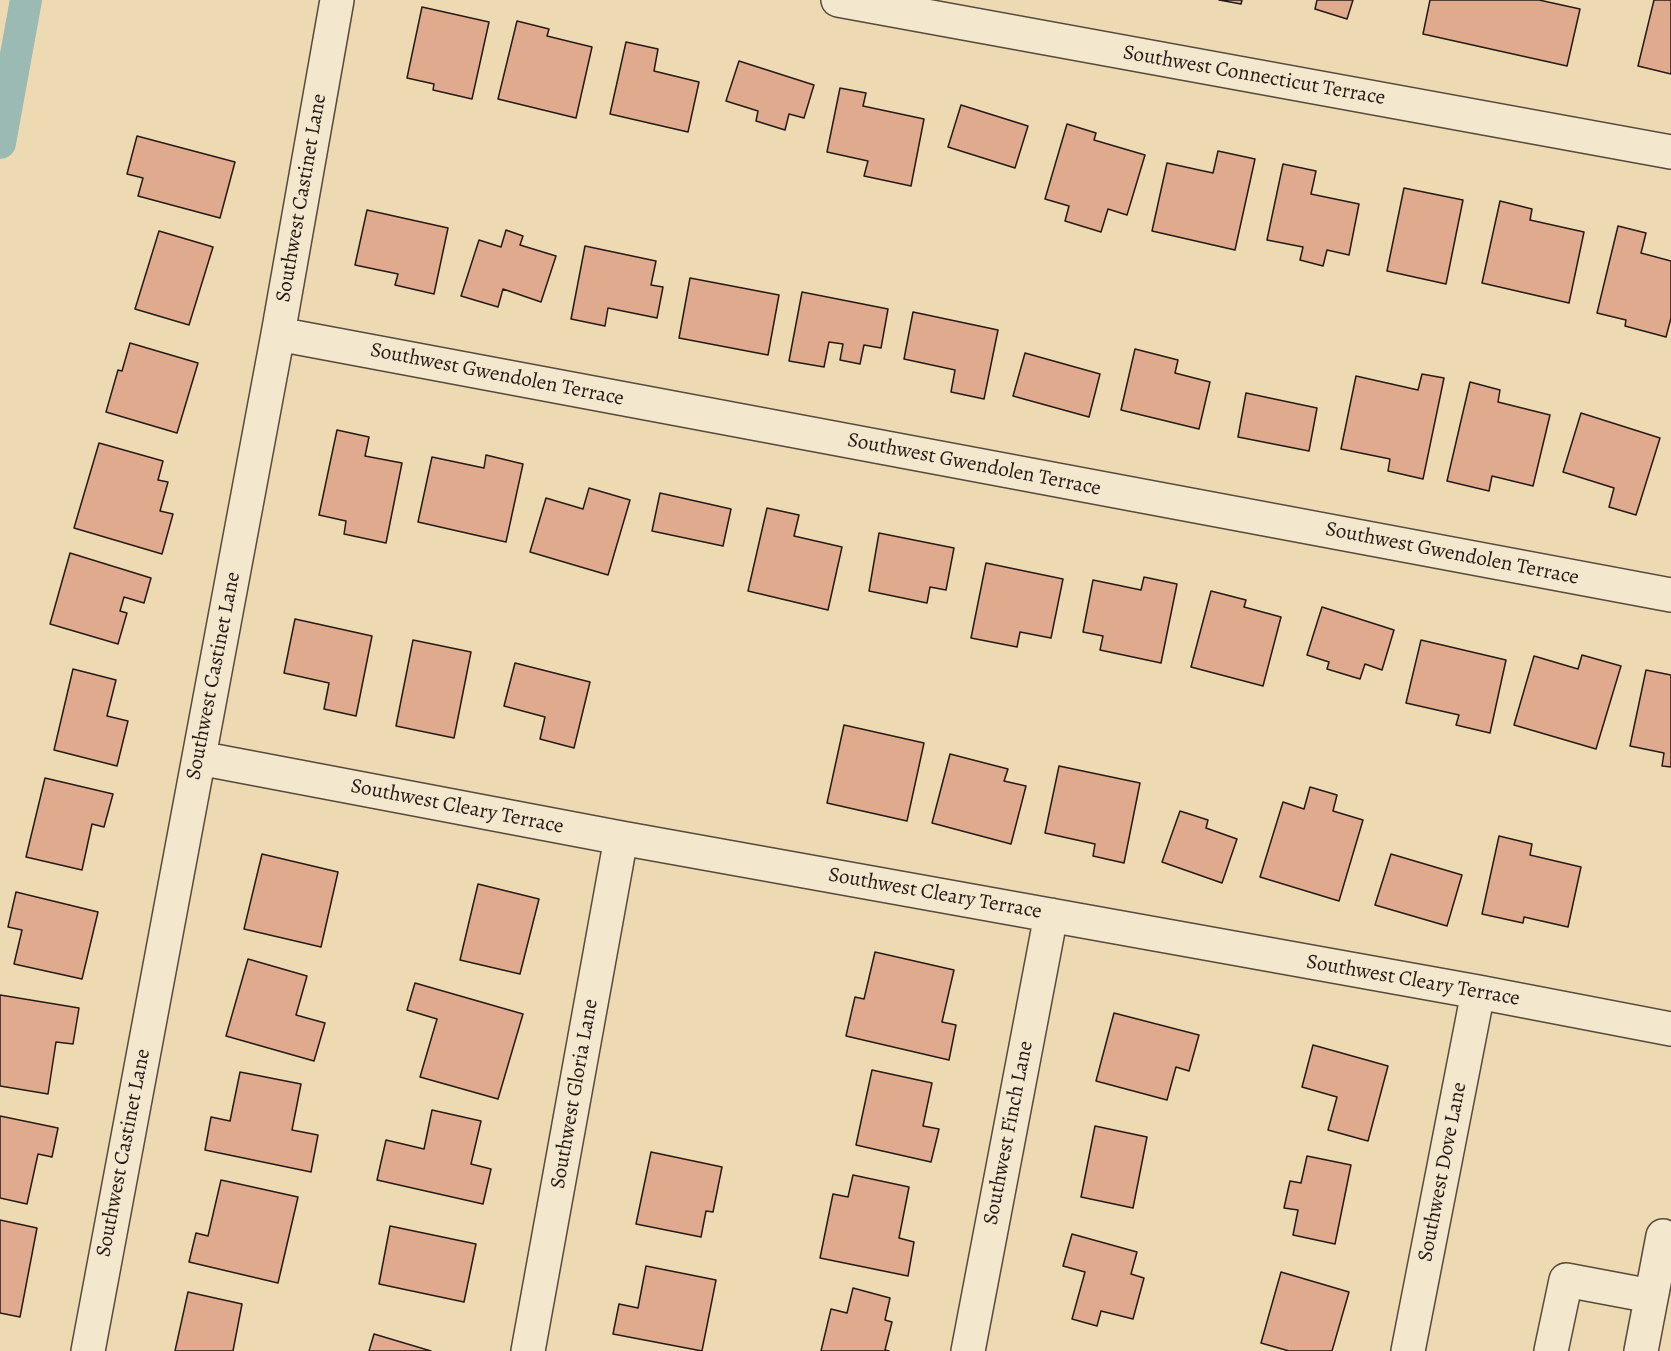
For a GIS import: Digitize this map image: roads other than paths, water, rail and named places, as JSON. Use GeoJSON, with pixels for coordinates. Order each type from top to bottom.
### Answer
{"type":"FeatureCollection","features":[{"type":"Feature","properties":{"kind":"street","name":"Southwest Castinet Lane"},"geometry":{"type":"LineString","coordinates":[[88,1351],[278,334],[337,0]]}},
{"type":"Feature","properties":{"kind":"street","name":"Southwest Connecticut Terrace"},"geometry":{"type":"LineString","coordinates":[[838,0],[1671,152]]}},
{"type":"Feature","properties":{"kind":"street","name":"Southwest Gwendolen Terrace"},"geometry":{"type":"LineString","coordinates":[[278,334],[1671,595]]}},
{"type":"Feature","properties":{"kind":"street","name":"Southwest Cleary Terrace"},"geometry":{"type":"LineString","coordinates":[[199,758],[621,838],[1478,992],[1671,1029]]}},
{"type":"Feature","properties":{"kind":"street","name":"Southwest Gloria Lane"},"geometry":{"type":"LineString","coordinates":[[528,1351],[621,838]]}},
{"type":"Feature","properties":{"kind":"street","name":"Southwest Finch Lane"},"geometry":{"type":"LineString","coordinates":[[968,1351],[1051,915]]}},
{"type":"Feature","properties":{"kind":"street","name":"Southwest Dove Lane"},"geometry":{"type":"LineString","coordinates":[[1408,1351],[1478,992]]}},
{"type":"Feature","properties":{"kind":"street"},"geometry":{"type":"LineString","coordinates":[[1641,1351],[1663,1236]]}},
{"type":"Feature","properties":{"kind":"street"},"geometry":{"type":"LineString","coordinates":[[1551,1351],[1566,1280],[1651,1296]]}},
{"type":"Feature","properties":{"kind":"waterway"},"geometry":{"type":"LineString","coordinates":[[0,143],[26,0]]}}]}
